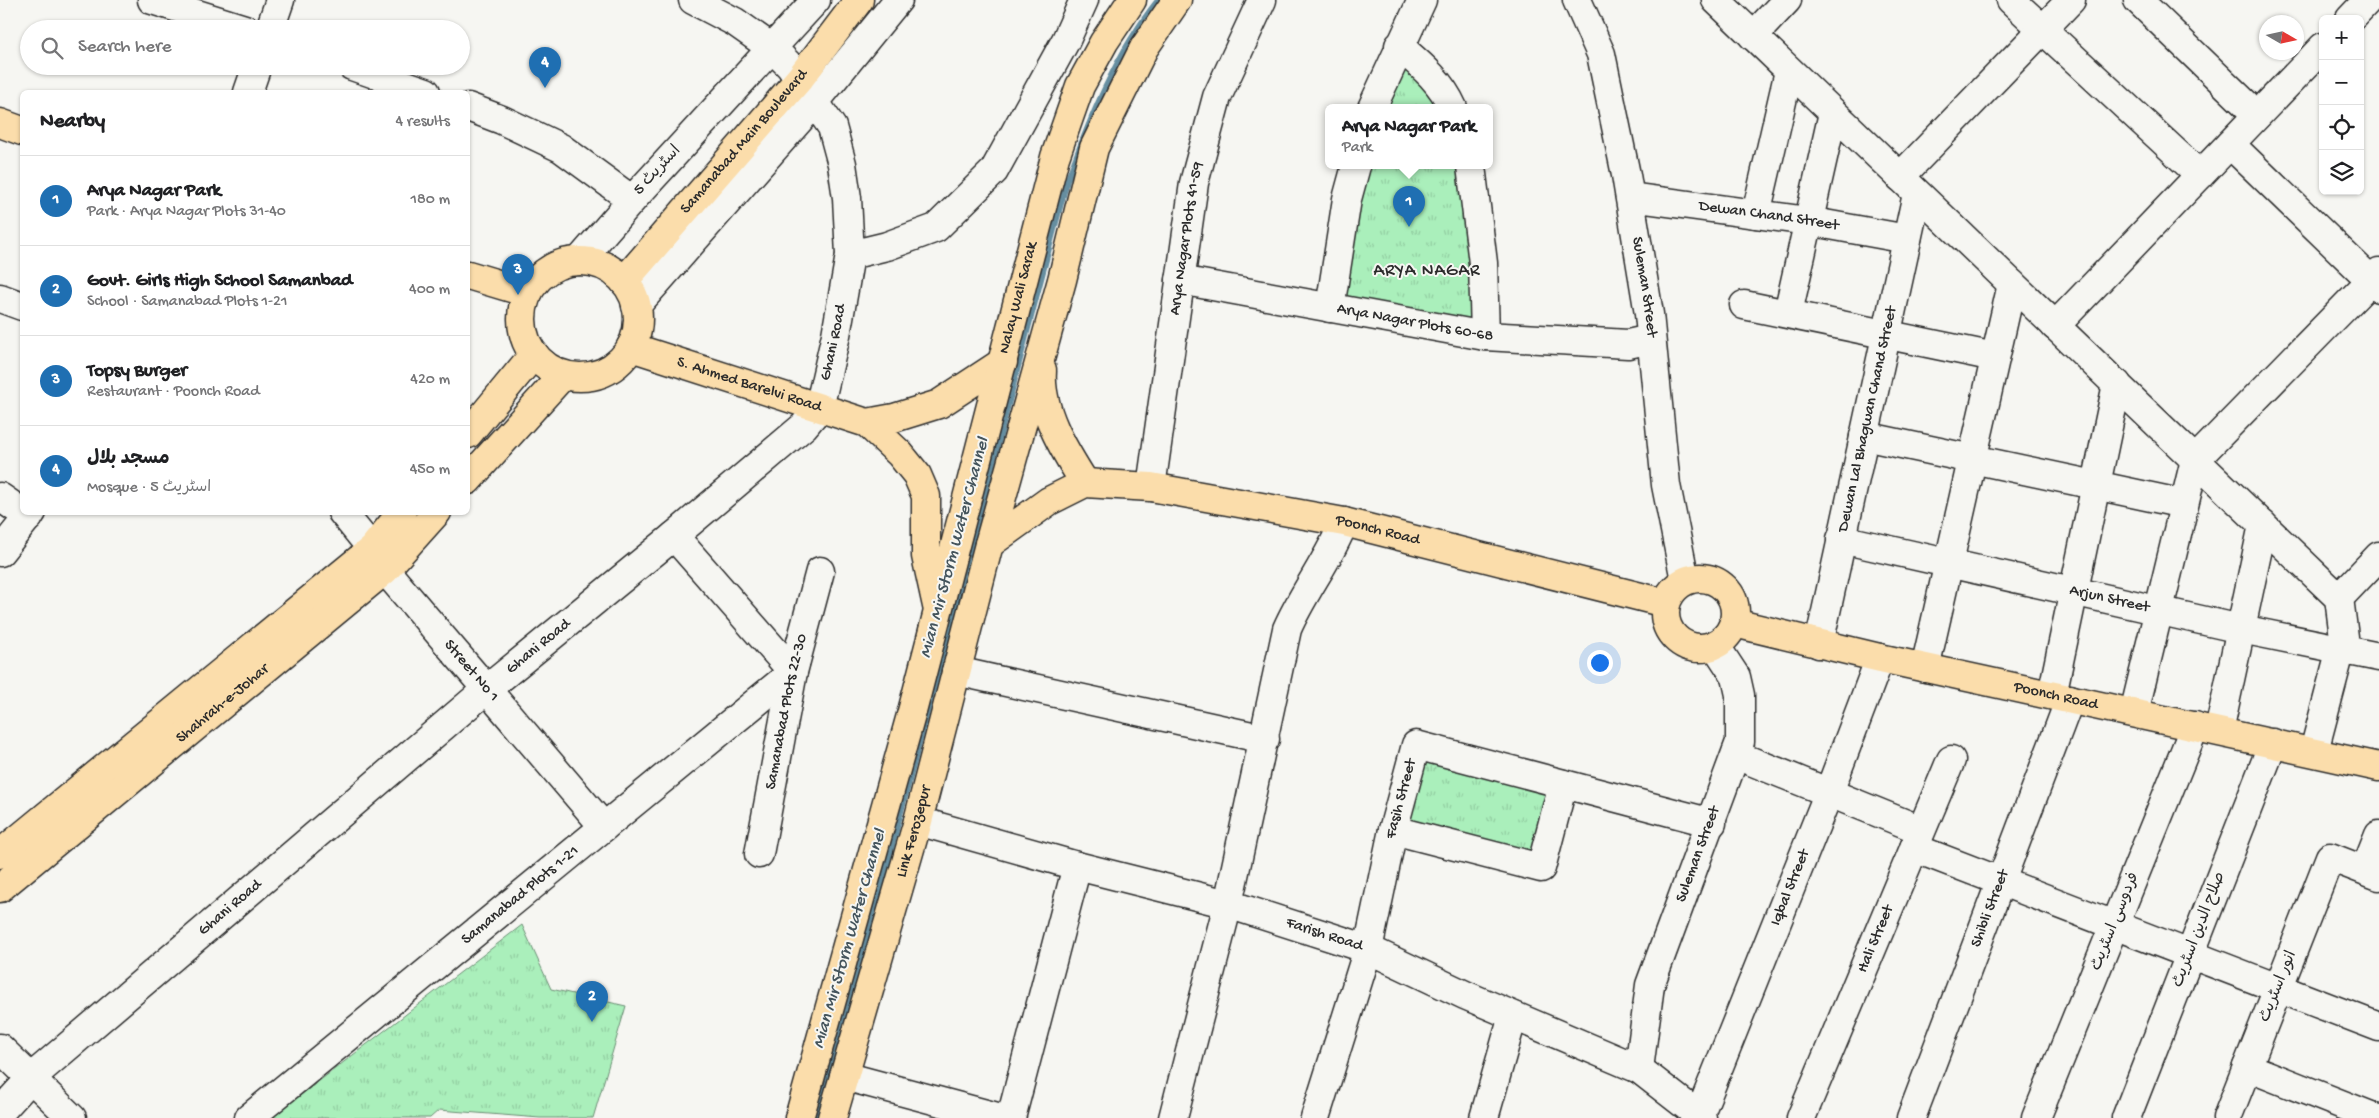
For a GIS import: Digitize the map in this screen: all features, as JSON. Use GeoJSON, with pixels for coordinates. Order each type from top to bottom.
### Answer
{"type":"FeatureCollection","features":[{"type":"Feature","properties":{"kind":"main road","name":"Samanabad Main Boulevard"},"geometry":{"type":"LineString","coordinates":[[617,275],[787,64],[843,0]]}},
{"type":"Feature","properties":{"kind":"main road","name":"Samanabad Main Boulevard"},"geometry":{"type":"LineString","coordinates":[[787,64],[859,0]]}},
{"type":"Feature","properties":{"kind":"main road","name":"Nalay Wali Sarak"},"geometry":{"type":"LineString","coordinates":[[938,610],[1055,157],[1080,86],[1104,42],[1132,0]]}},
{"type":"Feature","properties":{"kind":"main road"},"geometry":{"type":"LineString","coordinates":[[989,544],[1044,347],[1094,148],[1144,48],[1177,0]]}},
{"type":"Feature","properties":{"kind":"main road"},"geometry":{"type":"LineString","coordinates":[[0,124],[20,130]]}},
{"type":"Feature","properties":{"kind":"main road"},"geometry":{"type":"LineString","coordinates":[[579,261],[595,263],[617,275],[632,292],[636,306],[637,326],[631,347],[619,362],[602,373],[583,377],[563,375],[547,367],[534,354],[526,340],[522,324],[523,308],[528,293],[541,276],[558,265],[579,261]]}},
{"type":"Feature","properties":{"kind":"main road"},"geometry":{"type":"LineString","coordinates":[[470,276],[528,293]]}},
{"type":"Feature","properties":{"kind":"main road","name":"S. Ahmed Barelvi Road"},"geometry":{"type":"LineString","coordinates":[[631,347],[867,423],[900,454],[917,475],[926,496],[926,556],[938,610]]}},
{"type":"Feature","properties":{"kind":"main road"},"geometry":{"type":"LineString","coordinates":[[989,544],[1049,501],[1085,483],[1065,452],[1050,418],[1041,382],[1044,347]]}},
{"type":"Feature","properties":{"kind":"main road"},"geometry":{"type":"LineString","coordinates":[[470,432],[534,354]]}},
{"type":"Feature","properties":{"kind":"main road","name":"S. Ahmed Barelvi Road"},"geometry":{"type":"LineString","coordinates":[[867,423],[894,418],[939,404],[1003,362]]}},
{"type":"Feature","properties":{"kind":"main road"},"geometry":{"type":"LineString","coordinates":[[470,478],[563,375]]}},
{"type":"Feature","properties":{"kind":"main road","name":"Poonch Road"},"geometry":{"type":"LineString","coordinates":[[1085,483],[1151,487],[1344,522],[1665,602]]}},
{"type":"Feature","properties":{"kind":"main road","name":"Shahrah-e-Johar"},"geometry":{"type":"LineString","coordinates":[[0,888],[378,559],[400,515]]}},
{"type":"Feature","properties":{"kind":"main road","name":"Shahrah-e-Johar"},"geometry":{"type":"LineString","coordinates":[[0,854],[433,515]]}},
{"type":"Feature","properties":{"kind":"main road","name":"Link Ferozepur"},"geometry":{"type":"LineString","coordinates":[[832,1118],[918,821],[989,544]]}},
{"type":"Feature","properties":{"kind":"main road"},"geometry":{"type":"LineString","coordinates":[[1696,577],[1707,578],[1718,582],[1727,590],[1733,600],[1735,611],[1734,623],[1723,640],[1715,645],[1702,648],[1688,647],[1677,640],[1668,629],[1664,616],[1665,602],[1673,590],[1684,580],[1696,577]]}},
{"type":"Feature","properties":{"kind":"main road","name":"Link Ferozepur"},"geometry":{"type":"LineString","coordinates":[[799,1118],[938,610]]}},
{"type":"Feature","properties":{"kind":"main road","name":"Poonch Road"},"geometry":{"type":"LineString","coordinates":[[1734,623],[1880,658],[2314,751],[2379,767]]}},
{"type":"Feature","properties":{"kind":"street"},"geometry":{"type":"LineString","coordinates":[[152,0],[216,20]]}},
{"type":"Feature","properties":{"kind":"street"},"geometry":{"type":"LineString","coordinates":[[273,20],[280,0]]}},
{"type":"Feature","properties":{"kind":"street"},"geometry":{"type":"LineString","coordinates":[[692,0],[735,22],[787,64]]}},
{"type":"Feature","properties":{"kind":"street","name":"اسٹریٹ 5"},"geometry":{"type":"LineString","coordinates":[[470,109],[502,120],[561,148],[632,200],[787,64],[816,0]]}},
{"type":"Feature","properties":{"kind":"street"},"geometry":{"type":"LineString","coordinates":[[636,306],[816,102],[898,0]]}},
{"type":"Feature","properties":{"kind":"street"},"geometry":{"type":"LineString","coordinates":[[850,255],[887,246],[936,228],[994,171],[1066,40],[1084,0]]}},
{"type":"Feature","properties":{"kind":"street","name":"Arya Nagar Plots 41-59"},"geometry":{"type":"LineString","coordinates":[[1151,487],[1194,182],[1217,97],[1262,0]]}},
{"type":"Feature","properties":{"kind":"street"},"geometry":{"type":"LineString","coordinates":[[1374,104],[1399,46],[1422,0]]}},
{"type":"Feature","properties":{"kind":"street","name":"Suleman Street"},"geometry":{"type":"LineString","coordinates":[[1577,0],[1601,54],[1630,197],[1649,314],[1666,486],[1684,580]]}},
{"type":"Feature","properties":{"kind":"street"},"geometry":{"type":"LineString","coordinates":[[1716,0],[2339,598],[2344,637],[2314,751]]}},
{"type":"Feature","properties":{"kind":"street"},"geometry":{"type":"LineString","coordinates":[[1753,36],[1787,0]]}},
{"type":"Feature","properties":{"kind":"street"},"geometry":{"type":"LineString","coordinates":[[2011,0],[2200,175]]}},
{"type":"Feature","properties":{"kind":"street"},"geometry":{"type":"LineString","coordinates":[[1909,185],[2071,0]]}},
{"type":"Feature","properties":{"kind":"street"},"geometry":{"type":"LineString","coordinates":[[2138,0],[2257,116]]}},
{"type":"Feature","properties":{"kind":"street"},"geometry":{"type":"LineString","coordinates":[[2354,15],[2368,0]]}},
{"type":"Feature","properties":{"kind":"street"},"geometry":{"type":"LineString","coordinates":[[1399,46],[1430,72],[1446,93],[1451,104]]}},
{"type":"Feature","properties":{"kind":"street"},"geometry":{"type":"LineString","coordinates":[[2056,326],[2319,51]]}},
{"type":"Feature","properties":{"kind":"street","name":"Ghani Road"},"geometry":{"type":"LineString","coordinates":[[0,1112],[32,1077],[487,689],[674,536],[804,426],[819,408],[836,334],[850,255],[848,198],[842,164],[832,127],[816,102],[787,64]]}},
{"type":"Feature","properties":{"kind":"street"},"geometry":{"type":"LineString","coordinates":[[1756,214],[1789,71]]}},
{"type":"Feature","properties":{"kind":"street"},"geometry":{"type":"LineString","coordinates":[[249,90],[254,75]]}},
{"type":"Feature","properties":{"kind":"street"},"geometry":{"type":"LineString","coordinates":[[378,75],[420,90]]}},
{"type":"Feature","properties":{"kind":"street"},"geometry":{"type":"LineString","coordinates":[[1788,313],[1833,113]]}},
{"type":"Feature","properties":{"kind":"street"},"geometry":{"type":"LineString","coordinates":[[2134,713],[2195,460],[2376,280],[2230,144]]}},
{"type":"Feature","properties":{"kind":"street"},"geometry":{"type":"LineString","coordinates":[[1330,308],[1348,199],[1355,169]]}},
{"type":"Feature","properties":{"kind":"street"},"geometry":{"type":"LineString","coordinates":[[1471,169],[1483,263],[1485,336]]}},
{"type":"Feature","properties":{"kind":"street","name":"Dewan Lal Bhagwan Chand Street"},"geometry":{"type":"LineString","coordinates":[[1819,644],[1908,239],[1909,185]]}},
{"type":"Feature","properties":{"kind":"street","name":"Dewan Chand Street"},"geometry":{"type":"LineString","coordinates":[[1630,197],[1808,221],[1908,239]]}},
{"type":"Feature","properties":{"kind":"street"},"geometry":{"type":"LineString","coordinates":[[579,261],[632,200]]}},
{"type":"Feature","properties":{"kind":"street","name":"Arya Nagar Plots 60-68"},"geometry":{"type":"LineString","coordinates":[[1180,280],[1485,336],[1628,344],[1651,339]]}},
{"type":"Feature","properties":{"kind":"street"},"geometry":{"type":"LineString","coordinates":[[1925,668],[2012,284]]}},
{"type":"Feature","properties":{"kind":"street"},"geometry":{"type":"LineString","coordinates":[[0,298],[20,305]]}},
{"type":"Feature","properties":{"kind":"street"},"geometry":{"type":"LineString","coordinates":[[1744,305],[1996,357]]}},
{"type":"Feature","properties":{"kind":"street","name":"Shibli Street"},"geometry":{"type":"LineString","coordinates":[[1910,1118],[2000,882],[2061,697],[2074,591],[2117,384]]}},
{"type":"Feature","properties":{"kind":"street"},"geometry":{"type":"LineString","coordinates":[[1864,436],[2184,504]]}},
{"type":"Feature","properties":{"kind":"street"},"geometry":{"type":"LineString","coordinates":[[0,497],[20,509]]}},
{"type":"Feature","properties":{"kind":"street"},"geometry":{"type":"LineString","coordinates":[[0,552],[30,515]]}},
{"type":"Feature","properties":{"kind":"street","name":"Street No 1"},"geometry":{"type":"LineString","coordinates":[[344,515],[378,559],[604,827]]}},
{"type":"Feature","properties":{"kind":"street"},"geometry":{"type":"LineString","coordinates":[[1173,1118],[1228,904],[1288,629],[1296,610],[1335,545],[1344,522]]}},
{"type":"Feature","properties":{"kind":"street","name":"فردوسی اسٹریٹ"},"geometry":{"type":"LineString","coordinates":[[2036,1118],[2114,925],[2207,729],[2241,629],[2263,525]]}},
{"type":"Feature","properties":{"kind":"street"},"geometry":{"type":"LineString","coordinates":[[674,536],[793,672]]}},
{"type":"Feature","properties":{"kind":"street","name":"Arjun Street"},"geometry":{"type":"LineString","coordinates":[[1841,539],[2241,629],[2379,657]]}},
{"type":"Feature","properties":{"kind":"street"},"geometry":{"type":"LineString","coordinates":[[2339,598],[2379,556]]}},
{"type":"Feature","properties":{"kind":"street","name":"Samanabad Plots 22-30"},"geometry":{"type":"LineString","coordinates":[[759,854],[793,672],[820,571]]}},
{"type":"Feature","properties":{"kind":"street","name":"Suleman Street"},"geometry":{"type":"LineString","coordinates":[[1638,1069],[1650,985],[1665,940],[1712,823],[1740,742],[1740,695],[1736,677],[1715,645]]}},
{"type":"Feature","properties":{"kind":"street","name":"Iqbal Street"},"geometry":{"type":"LineString","coordinates":[[1700,1117],[1880,658]]}},
{"type":"Feature","properties":{"kind":"street","name":"Samanabad Plots 1-21"},"geometry":{"type":"LineString","coordinates":[[249,1118],[793,672]]}},
{"type":"Feature","properties":{"kind":"street"},"geometry":{"type":"LineString","coordinates":[[956,672],[1265,739]]}},
{"type":"Feature","properties":{"kind":"street","name":"صلاح الدین اسٹریٹ"},"geometry":{"type":"LineString","coordinates":[[2126,1118],[2273,743]]}},
{"type":"Feature","properties":{"kind":"street","name":"Fasih Street"},"geometry":{"type":"LineString","coordinates":[[1315,1118],[1368,949],[1392,830],[1416,745],[1712,823]]}},
{"type":"Feature","properties":{"kind":"street"},"geometry":{"type":"LineString","coordinates":[[1736,755],[1829,792],[2000,882],[2379,1027]]}},
{"type":"Feature","properties":{"kind":"street","name":"Hali Street"},"geometry":{"type":"LineString","coordinates":[[1801,1118],[1951,760]]}},
{"type":"Feature","properties":{"kind":"street"},"geometry":{"type":"LineString","coordinates":[[1392,830],[1541,868],[1563,784]]}},
{"type":"Feature","properties":{"kind":"street","name":"Farish Road"},"geometry":{"type":"LineString","coordinates":[[918,821],[1077,866],[1228,904],[1368,949],[1513,1016],[1638,1069],[1700,1117]]}},
{"type":"Feature","properties":{"kind":"street"},"geometry":{"type":"LineString","coordinates":[[2372,873],[2379,835]]}},
{"type":"Feature","properties":{"kind":"street","name":"انور اسٹریٹ"},"geometry":{"type":"LineString","coordinates":[[2227,1118],[2330,857],[2372,873]]}},
{"type":"Feature","properties":{"kind":"street"},"geometry":{"type":"LineString","coordinates":[[1011,1118],[1077,866]]}},
{"type":"Feature","properties":{"kind":"street"},"geometry":{"type":"LineString","coordinates":[[1484,1118],[1513,1016]]}},
{"type":"Feature","properties":{"kind":"street"},"geometry":{"type":"LineString","coordinates":[[0,1048],[32,1077],[72,1118]]}},
{"type":"Feature","properties":{"kind":"street"},"geometry":{"type":"LineString","coordinates":[[2247,1068],[2376,1118],[2379,1108]]}},
{"type":"Feature","properties":{"kind":"street"},"geometry":{"type":"LineString","coordinates":[[844,1076],[1001,1118]]}},
{"type":"Feature","properties":{"kind":"green space"},"geometry":{"type":"Polygon","coordinates":[[[1400,48],[1444,104],[1377,104],[1400,48]]]}},
{"type":"Feature","properties":{"kind":"green space"},"geometry":{"type":"Polygon","coordinates":[[[1358,169],[1466,169],[1486,339],[1319,314],[1358,169]]]}},
{"type":"Feature","properties":{"kind":"green space"},"geometry":{"type":"Polygon","coordinates":[[[1416,745],[1563,784],[1541,868],[1393,830],[1416,745]]]}},
{"type":"Feature","properties":{"kind":"green space"},"geometry":{"type":"Polygon","coordinates":[[[522,925],[551,989],[626,1006],[593,1118],[540,1118],[439,1110],[430,1118],[271,1118],[522,925]]]}},
{"type":"Feature","properties":{"kind":"waterway","name":"Mian Mir Storm Water Channel"},"geometry":{"type":"LineString","coordinates":[[815,1118],[881,888],[1067,181],[1105,87],[1129,42],[1158,0]]}},
{"type":"Feature","properties":{"kind":"place","name":"مسجد بلال"},"geometry":{"type":"Point","coordinates":[545,88]}},
{"type":"Feature","properties":{"kind":"place","name":"Arya Nagar Park"},"geometry":{"type":"Point","coordinates":[1409,227]}},
{"type":"Feature","properties":{"kind":"place","name":"Topsy Burger"},"geometry":{"type":"Point","coordinates":[518,295]}},
{"type":"Feature","properties":{"kind":"place","name":"Govt. Girls High School Samanbad"},"geometry":{"type":"Point","coordinates":[592,1022]}},
{"type":"Feature","properties":{"kind":"district","name":"ARYA NAGAR"},"geometry":{"type":"Point","coordinates":[1427,271]}}]}
